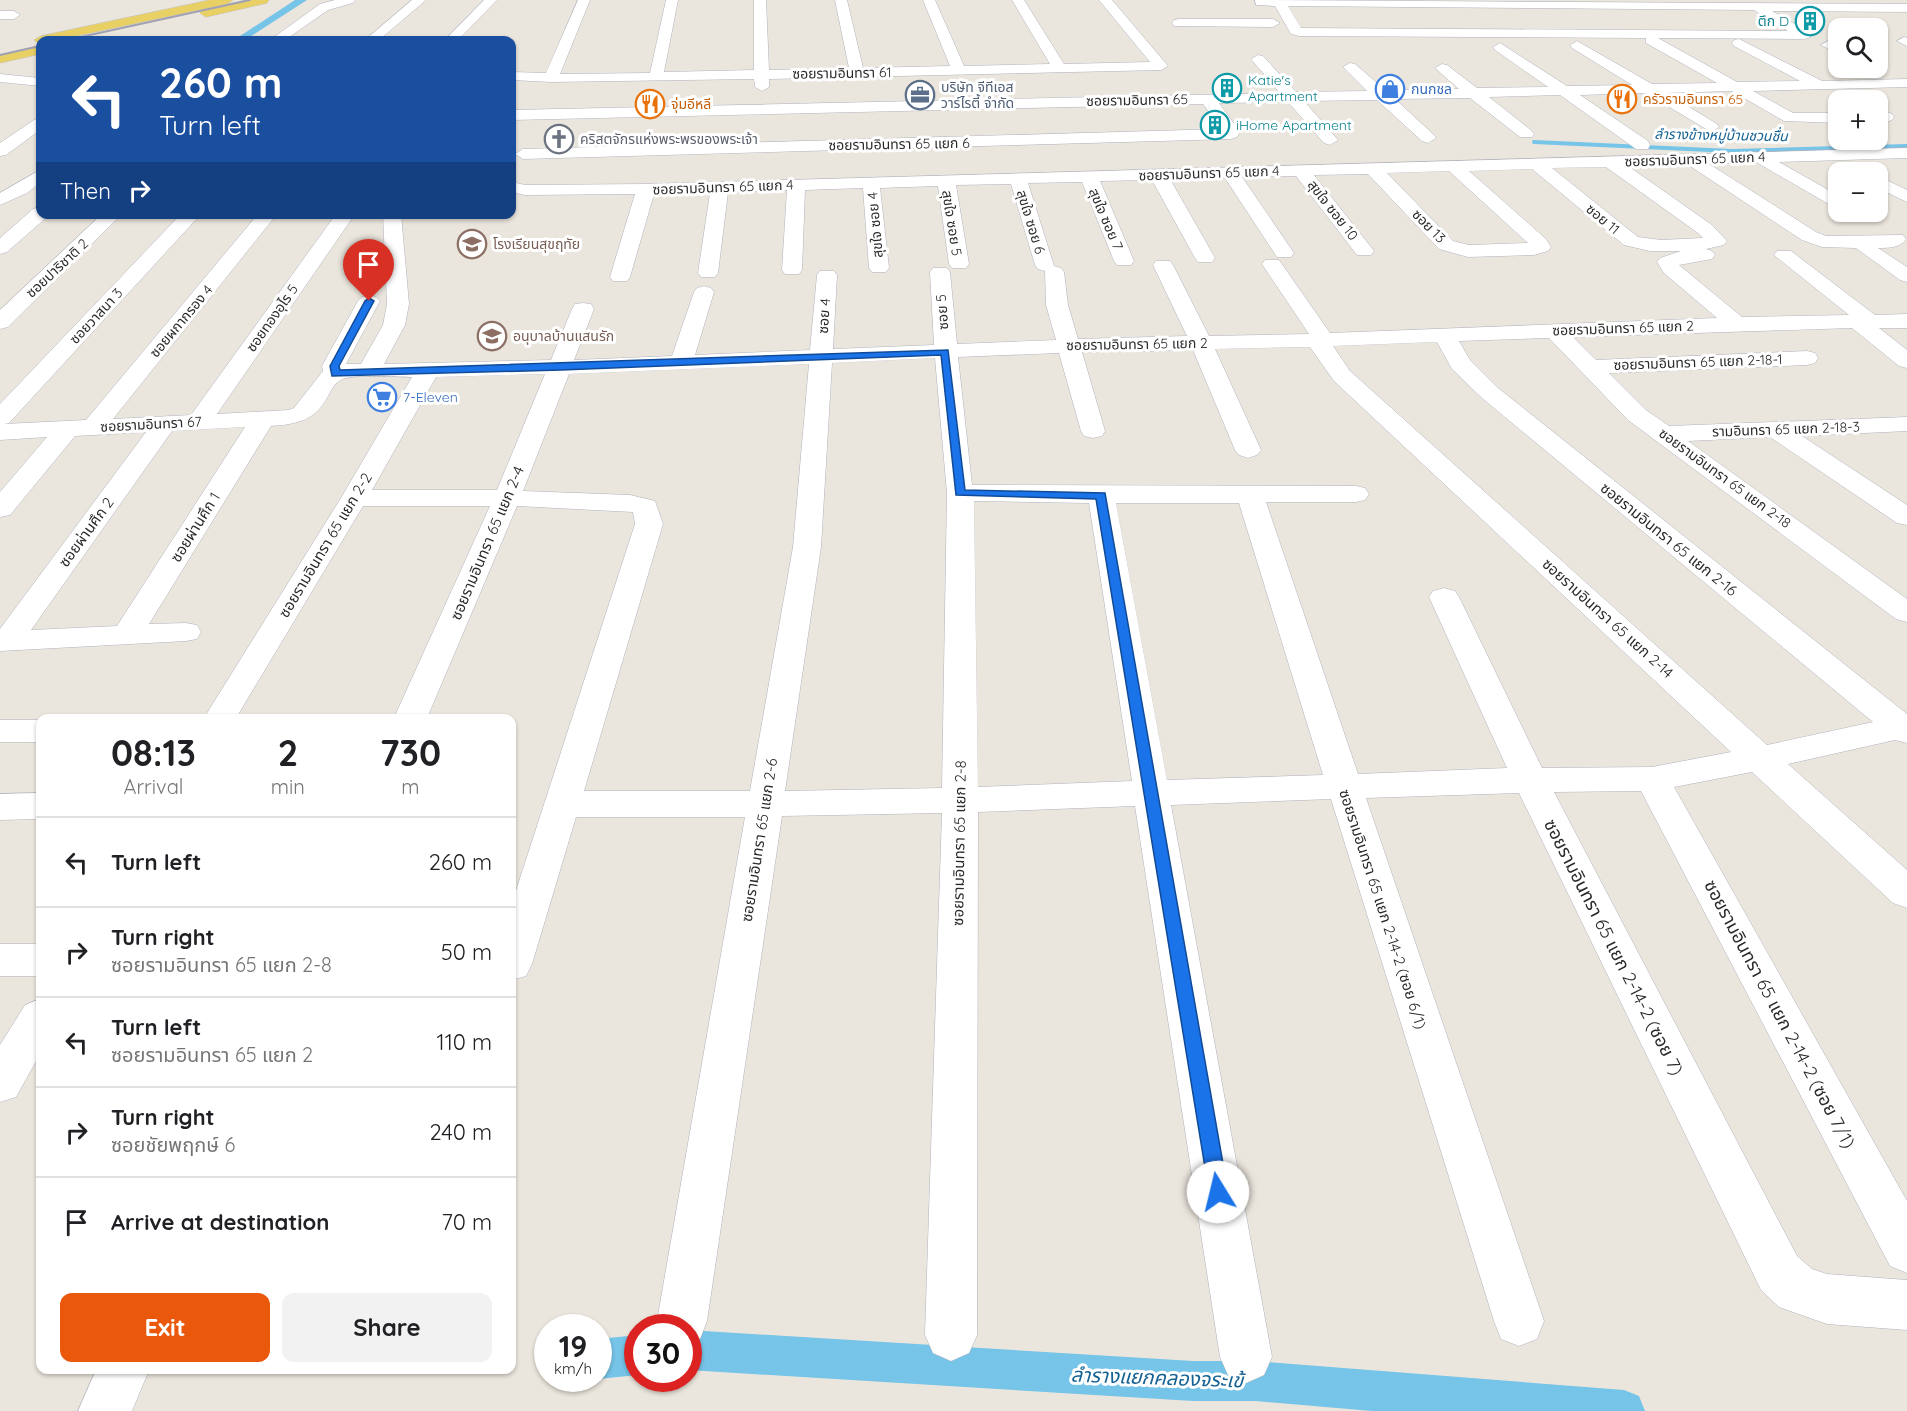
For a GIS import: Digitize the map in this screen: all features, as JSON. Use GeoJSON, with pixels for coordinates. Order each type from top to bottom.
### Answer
{"type":"FeatureCollection","features":[{"type":"Feature","properties":{"kind":"main road"},"geometry":{"type":"LineString","coordinates":[[64,36],[227,0]]}},
{"type":"Feature","properties":{"kind":"main road"},"geometry":{"type":"LineString","coordinates":[[100,36],[263,0]]}},
{"type":"Feature","properties":{"kind":"main road"},"geometry":{"type":"LineString","coordinates":[[0,50],[36,42]]}},
{"type":"Feature","properties":{"kind":"main road"},"geometry":{"type":"LineString","coordinates":[[0,59],[36,51]]}},
{"type":"Feature","properties":{"kind":"street"},"geometry":{"type":"LineString","coordinates":[[283,36],[324,7],[348,7],[366,0]]}},
{"type":"Feature","properties":{"kind":"street"},"geometry":{"type":"LineString","coordinates":[[376,36],[420,0]]}},
{"type":"Feature","properties":{"kind":"street"},"geometry":{"type":"LineString","coordinates":[[455,36],[491,0]]}},
{"type":"Feature","properties":{"kind":"street"},"geometry":{"type":"LineString","coordinates":[[551,78],[584,0]]}},
{"type":"Feature","properties":{"kind":"street"},"geometry":{"type":"LineString","coordinates":[[656,77],[672,0]]}},
{"type":"Feature","properties":{"kind":"street"},"geometry":{"type":"LineString","coordinates":[[760,0],[761,81]]}},
{"type":"Feature","properties":{"kind":"street"},"geometry":{"type":"LineString","coordinates":[[841,0],[857,72]]}},
{"type":"Feature","properties":{"kind":"street"},"geometry":{"type":"LineString","coordinates":[[929,0],[956,64],[985,58]]}},
{"type":"Feature","properties":{"kind":"street"},"geometry":{"type":"LineString","coordinates":[[1018,0],[1059,68]]}},
{"type":"Feature","properties":{"kind":"street"},"geometry":{"type":"LineString","coordinates":[[1105,0],[1125,24],[1146,23]]}},
{"type":"Feature","properties":{"kind":"street"},"geometry":{"type":"LineString","coordinates":[[1259,1],[1517,5],[1614,3],[1637,6],[1746,4],[1907,8]]}},
{"type":"Feature","properties":{"kind":"street"},"geometry":{"type":"LineString","coordinates":[[1179,23],[1276,29],[1259,1]]}},
{"type":"Feature","properties":{"kind":"street"},"geometry":{"type":"LineString","coordinates":[[1280,3],[1296,31],[1299,32],[1804,35],[1746,4]]}},
{"type":"Feature","properties":{"kind":"street"},"geometry":{"type":"LineString","coordinates":[[1395,4],[1422,33]]}},
{"type":"Feature","properties":{"kind":"street"},"geometry":{"type":"LineString","coordinates":[[1517,5],[1551,34]]}},
{"type":"Feature","properties":{"kind":"street"},"geometry":{"type":"LineString","coordinates":[[1637,6],[1679,35]]}},
{"type":"Feature","properties":{"kind":"street"},"geometry":{"type":"LineString","coordinates":[[0,15],[14,15]]}},
{"type":"Feature","properties":{"kind":"street","name":"ซอยรามอินทรา 61"},"geometry":{"type":"LineString","coordinates":[[517,76],[656,77],[761,81],[956,64],[1059,68],[1161,66],[1125,24]]}},
{"type":"Feature","properties":{"kind":"street"},"geometry":{"type":"LineString","coordinates":[[1651,40],[1790,118],[1828,118]]}},
{"type":"Feature","properties":{"kind":"street"},"geometry":{"type":"LineString","coordinates":[[1739,43],[1830,90]]}},
{"type":"Feature","properties":{"kind":"street"},"geometry":{"type":"LineString","coordinates":[[1577,45],[1711,127]]}},
{"type":"Feature","properties":{"kind":"street"},"geometry":{"type":"LineString","coordinates":[[1500,47],[1642,145]]}},
{"type":"Feature","properties":{"kind":"street"},"geometry":{"type":"LineString","coordinates":[[1258,59],[1330,140]]}},
{"type":"Feature","properties":{"kind":"street"},"geometry":{"type":"LineString","coordinates":[[1350,67],[1428,138]]}},
{"type":"Feature","properties":{"kind":"street"},"geometry":{"type":"LineString","coordinates":[[1442,68],[1526,134]]}},
{"type":"Feature","properties":{"kind":"street"},"geometry":{"type":"LineString","coordinates":[[1888,73],[1907,82]]}},
{"type":"Feature","properties":{"kind":"street"},"geometry":{"type":"LineString","coordinates":[[0,78],[36,82]]}},
{"type":"Feature","properties":{"kind":"street","name":"ซอยรามอินทรา 65"},"geometry":{"type":"LineString","coordinates":[[516,115],[1907,82]]}},
{"type":"Feature","properties":{"kind":"street","name":"ซอยรามอินทรา 65 แยก 6"},"geometry":{"type":"LineString","coordinates":[[516,174],[1231,134],[1232,132],[1207,98]]}},
{"type":"Feature","properties":{"kind":"street"},"geometry":{"type":"LineString","coordinates":[[516,174],[540,115]]}},
{"type":"Feature","properties":{"kind":"street"},"geometry":{"type":"LineString","coordinates":[[0,151],[36,126]]}},
{"type":"Feature","properties":{"kind":"street","name":"ซอยรามอินทรา 65 แยก 4"},"geometry":{"type":"LineString","coordinates":[[516,174],[525,190],[646,189],[1904,154]]}},
{"type":"Feature","properties":{"kind":"street"},"geometry":{"type":"LineString","coordinates":[[1831,155],[1844,162]]}},
{"type":"Feature","properties":{"kind":"street"},"geometry":{"type":"LineString","coordinates":[[1760,157],[1828,197]]}},
{"type":"Feature","properties":{"kind":"street"},"geometry":{"type":"LineString","coordinates":[[1690,159],[1809,236],[1822,241],[1863,245],[1896,239],[1870,223]]}},
{"type":"Feature","properties":{"kind":"street","name":"ซอย 11"},"geometry":{"type":"LineString","coordinates":[[1535,163],[1631,241],[1640,245],[1717,241],[1705,229],[1610,161]]}},
{"type":"Feature","properties":{"kind":"street","name":"ซอย 13"},"geometry":{"type":"LineString","coordinates":[[1372,168],[1446,245],[1468,251],[1541,247],[1452,165]]}},
{"type":"Feature","properties":{"kind":"street","name":"สุขใจ ซอย 10"},"geometry":{"type":"LineString","coordinates":[[1301,170],[1364,251]]}},
{"type":"Feature","properties":{"kind":"street","name":"ซอยรามอินทรา 65 แยก 2-14"},"geometry":{"type":"LineString","coordinates":[[1230,172],[1342,376],[1907,893]]}},
{"type":"Feature","properties":{"kind":"street"},"geometry":{"type":"LineString","coordinates":[[1158,174],[1205,258]]}},
{"type":"Feature","properties":{"kind":"street","name":"สุขใจ ซอย 7"},"geometry":{"type":"LineString","coordinates":[[1089,177],[1124,261]]}},
{"type":"Feature","properties":{"kind":"street"},"geometry":{"type":"LineString","coordinates":[[0,200],[36,178]]}},
{"type":"Feature","properties":{"kind":"street","name":"สุขใจ ซอย 6"},"geometry":{"type":"LineString","coordinates":[[1018,179],[1049,268],[1068,346],[1093,431]]}},
{"type":"Feature","properties":{"kind":"street","name":"สุขใจ ซอย 5"},"geometry":{"type":"LineString","coordinates":[[946,181],[950,268]]}},
{"type":"Feature","properties":{"kind":"street","name":"สุขใจ ซอย 4"},"geometry":{"type":"LineString","coordinates":[[871,183],[879,268]]}},
{"type":"Feature","properties":{"kind":"street"},"geometry":{"type":"LineString","coordinates":[[792,270],[796,184]]}},
{"type":"Feature","properties":{"kind":"street"},"geometry":{"type":"LineString","coordinates":[[681,363],[706,283],[720,187]]}},
{"type":"Feature","properties":{"kind":"street"},"geometry":{"type":"LineString","coordinates":[[1888,187],[1907,197]]}},
{"type":"Feature","properties":{"kind":"street"},"geometry":{"type":"LineString","coordinates":[[620,277],[646,189]]}},
{"type":"Feature","properties":{"kind":"street"},"geometry":{"type":"LineString","coordinates":[[0,248],[36,216]]}},
{"type":"Feature","properties":{"kind":"street","name":"ซอยปาริชาติ 2"},"geometry":{"type":"LineString","coordinates":[[0,322],[108,219]]}},
{"type":"Feature","properties":{"kind":"street","name":"ซอยวาสนา 3"},"geometry":{"type":"LineString","coordinates":[[0,418],[187,219]]}},
{"type":"Feature","properties":{"kind":"street","name":"ซอยผกากรอง 4"},"geometry":{"type":"LineString","coordinates":[[0,509],[80,427],[264,219]]}},
{"type":"Feature","properties":{"kind":"street","name":"ซอยทองอุไร 5"},"geometry":{"type":"LineString","coordinates":[[199,422],[342,219]]}},
{"type":"Feature","properties":{"kind":"street"},"geometry":{"type":"LineString","coordinates":[[368,371],[394,324],[398,304],[392,219]]}},
{"type":"Feature","properties":{"kind":"street"},"geometry":{"type":"LineString","coordinates":[[1863,245],[1907,276]]}},
{"type":"Feature","properties":{"kind":"street"},"geometry":{"type":"LineString","coordinates":[[1713,255],[1685,256],[1667,262],[1671,269],[1737,324]]}},
{"type":"Feature","properties":{"kind":"street"},"geometry":{"type":"LineString","coordinates":[[1784,255],[1864,321],[1907,361]]}},
{"type":"Feature","properties":{"kind":"street"},"geometry":{"type":"LineString","coordinates":[[1163,265],[1201,343],[1248,450]]}},
{"type":"Feature","properties":{"kind":"street","name":"ซอย 5"},"geometry":{"type":"LineString","coordinates":[[945,352],[950,268]]}},
{"type":"Feature","properties":{"kind":"street","name":"ซอย 4"},"geometry":{"type":"LineString","coordinates":[[820,358],[827,275]]}},
{"type":"Feature","properties":{"kind":"street"},"geometry":{"type":"LineString","coordinates":[[335,374],[334,366],[369,301]]}},
{"type":"Feature","properties":{"kind":"street","name":"ซอยรามอินทรา 65 แยก 2-4"},"geometry":{"type":"LineString","coordinates":[[412,714],[507,498],[583,309]]}},
{"type":"Feature","properties":{"kind":"street","name":"ซอยรามอินทรา 65 แยก 2"},"geometry":{"type":"LineString","coordinates":[[335,374],[368,371],[820,358],[1068,346],[1737,324],[1907,321]]}},
{"type":"Feature","properties":{"kind":"street","name":"ซอยรามอินทรา 65 แยก 2-18"},"geometry":{"type":"LineString","coordinates":[[1554,330],[1637,415],[1907,613]]}},
{"type":"Feature","properties":{"kind":"street","name":"ซอยรามอินทรา 65 แยก 2-16"},"geometry":{"type":"LineString","coordinates":[[1444,334],[1460,364],[1490,393],[1905,728]]}},
{"type":"Feature","properties":{"kind":"street","name":"ซอยรามอินทรา 65 แยก 2-8"},"geometry":{"type":"LineString","coordinates":[[945,352],[960,493],[960,800],[951,1335]]}},
{"type":"Feature","properties":{"kind":"street","name":"ซอยรามอินทรา 65 แยก 2-6"},"geometry":{"type":"LineString","coordinates":[[683,1314],[807,547],[820,358]]}},
{"type":"Feature","properties":{"kind":"street","name":"ซอยรามอินทรา 65 แยก 2-18-1"},"geometry":{"type":"LineString","coordinates":[[1589,367],[1807,358]]}},
{"type":"Feature","properties":{"kind":"street","name":"ซอยรามอินทรา 65 แยก 2-2"},"geometry":{"type":"LineString","coordinates":[[222,714],[354,498],[428,370]]}},
{"type":"Feature","properties":{"kind":"street","name":"ซอยรามอินทรา 67"},"geometry":{"type":"LineString","coordinates":[[0,432],[294,417],[309,410],[324,382],[335,374]]}},
{"type":"Feature","properties":{"kind":"street","name":"ซอยผ่านศึก 1"},"geometry":{"type":"LineString","coordinates":[[127,635],[263,418]]}},
{"type":"Feature","properties":{"kind":"street","name":"ซอยผ่านศึก 2"},"geometry":{"type":"LineString","coordinates":[[3,641],[165,423]]}},
{"type":"Feature","properties":{"kind":"street","name":"รามอินทรา 65 แยก 2-18-3"},"geometry":{"type":"LineString","coordinates":[[1665,434],[1900,429]]}},
{"type":"Feature","properties":{"kind":"street"},"geometry":{"type":"LineString","coordinates":[[1776,430],[1907,517]]}},
{"type":"Feature","properties":{"kind":"street"},"geometry":{"type":"LineString","coordinates":[[960,493],[1250,496],[1356,494]]}},
{"type":"Feature","properties":{"kind":"street"},"geometry":{"type":"LineString","coordinates":[[1101,495],[1246,1357]]}},
{"type":"Feature","properties":{"kind":"street","name":"ซอยรามอินทรา 65 แยก 2-14-2 (ซอย 6/1)"},"geometry":{"type":"LineString","coordinates":[[1250,496],[1519,1321]]}},
{"type":"Feature","properties":{"kind":"street"},"geometry":{"type":"LineString","coordinates":[[354,498],[507,498],[630,503],[645,507],[649,524],[516,951]]}},
{"type":"Feature","properties":{"kind":"street","name":"ซอยรามอินทรา 65 แยก 2-14-2 (ซอย 7)"},"geometry":{"type":"LineString","coordinates":[[1444,597],[1530,780],[1779,1273],[1797,1289],[1827,1299],[1907,1305]]}},
{"type":"Feature","properties":{"kind":"street"},"geometry":{"type":"LineString","coordinates":[[3,641],[186,632]]}},
{"type":"Feature","properties":{"kind":"street"},"geometry":{"type":"LineString","coordinates":[[561,804],[765,804],[960,800],[1530,780],[1652,779],[1905,728]]}},
{"type":"Feature","properties":{"kind":"street"},"geometry":{"type":"LineString","coordinates":[[0,731],[36,730]]}},
{"type":"Feature","properties":{"kind":"street","name":"ซอยรามอินทรา 65 แยก 2-14-2 (ซอย 7/1)"},"geometry":{"type":"LineString","coordinates":[[1652,779],[1907,1249]]}},
{"type":"Feature","properties":{"kind":"street"},"geometry":{"type":"LineString","coordinates":[[0,807],[36,806]]}},
{"type":"Feature","properties":{"kind":"street"},"geometry":{"type":"LineString","coordinates":[[0,960],[36,960]]}},
{"type":"Feature","properties":{"kind":"street"},"geometry":{"type":"LineString","coordinates":[[0,1083],[36,1024]]}},
{"type":"Feature","properties":{"kind":"street"},"geometry":{"type":"LineString","coordinates":[[105,1411],[121,1374]]}},
{"type":"Feature","properties":{"kind":"waterway"},"geometry":{"type":"LineString","coordinates":[[245,36],[302,0]]}},
{"type":"Feature","properties":{"kind":"waterway","name":"ลำรางข้างหมู่บ้านชวนชื่น"},"geometry":{"type":"LineString","coordinates":[[1534,142],[1732,151],[1907,146]]}},
{"type":"Feature","properties":{"kind":"waterway","name":"ลำรางแยกคลองจระเข้"},"geometry":{"type":"LineString","coordinates":[[702,1351],[1193,1381],[1255,1381],[1624,1411]]}},
{"type":"Feature","properties":{"kind":"waterway","name":"ลำรางแยกคลองจระเข้"},"geometry":{"type":"LineString","coordinates":[[612,1358],[624,1356]]}},
{"type":"Feature","properties":{"kind":"railway"},"geometry":{"type":"LineString","coordinates":[[85,36],[250,0]]}},
{"type":"Feature","properties":{"kind":"railway"},"geometry":{"type":"LineString","coordinates":[[0,55],[36,47]]}},
{"type":"Feature","properties":{"kind":"place","name":"ตึก D"},"geometry":{"type":"Point","coordinates":[1810,21]}},
{"type":"Feature","properties":{"kind":"place","name":"Katie's Apartment"},"geometry":{"type":"Point","coordinates":[1227,88]}},
{"type":"Feature","properties":{"kind":"place","name":"กนกชล"},"geometry":{"type":"Point","coordinates":[1390,89]}},
{"type":"Feature","properties":{"kind":"place","name":"บริษัท จีทีเอส วาร์ไรตี้ จำกัด"},"geometry":{"type":"Point","coordinates":[920,95]}},
{"type":"Feature","properties":{"kind":"place","name":"ครัวรามอินทรา 65"},"geometry":{"type":"Point","coordinates":[1622,99]}},
{"type":"Feature","properties":{"kind":"place","name":"จุ่มอีหลี"},"geometry":{"type":"Point","coordinates":[650,104]}},
{"type":"Feature","properties":{"kind":"place","name":"iHome Apartment"},"geometry":{"type":"Point","coordinates":[1215,125]}},
{"type":"Feature","properties":{"kind":"place","name":"คริสตจักรแห่งพระพรของพระเจ้า"},"geometry":{"type":"Point","coordinates":[559,139]}},
{"type":"Feature","properties":{"kind":"place","name":"โรงเรียนสุขฤทัย"},"geometry":{"type":"Point","coordinates":[472,244]}},
{"type":"Feature","properties":{"kind":"place","name":"อนุบาลบ้านแสนรัก"},"geometry":{"type":"Point","coordinates":[492,336]}},
{"type":"Feature","properties":{"kind":"place","name":"7-Eleven"},"geometry":{"type":"Point","coordinates":[382,397]}},
{"type":"Feature","properties":{"kind":"route"},"geometry":{"type":"LineString","coordinates":[[369,301],[334,366],[335,374],[368,371],[561,367],[945,352],[960,493],[1101,495],[1218,1192]]}}]}
